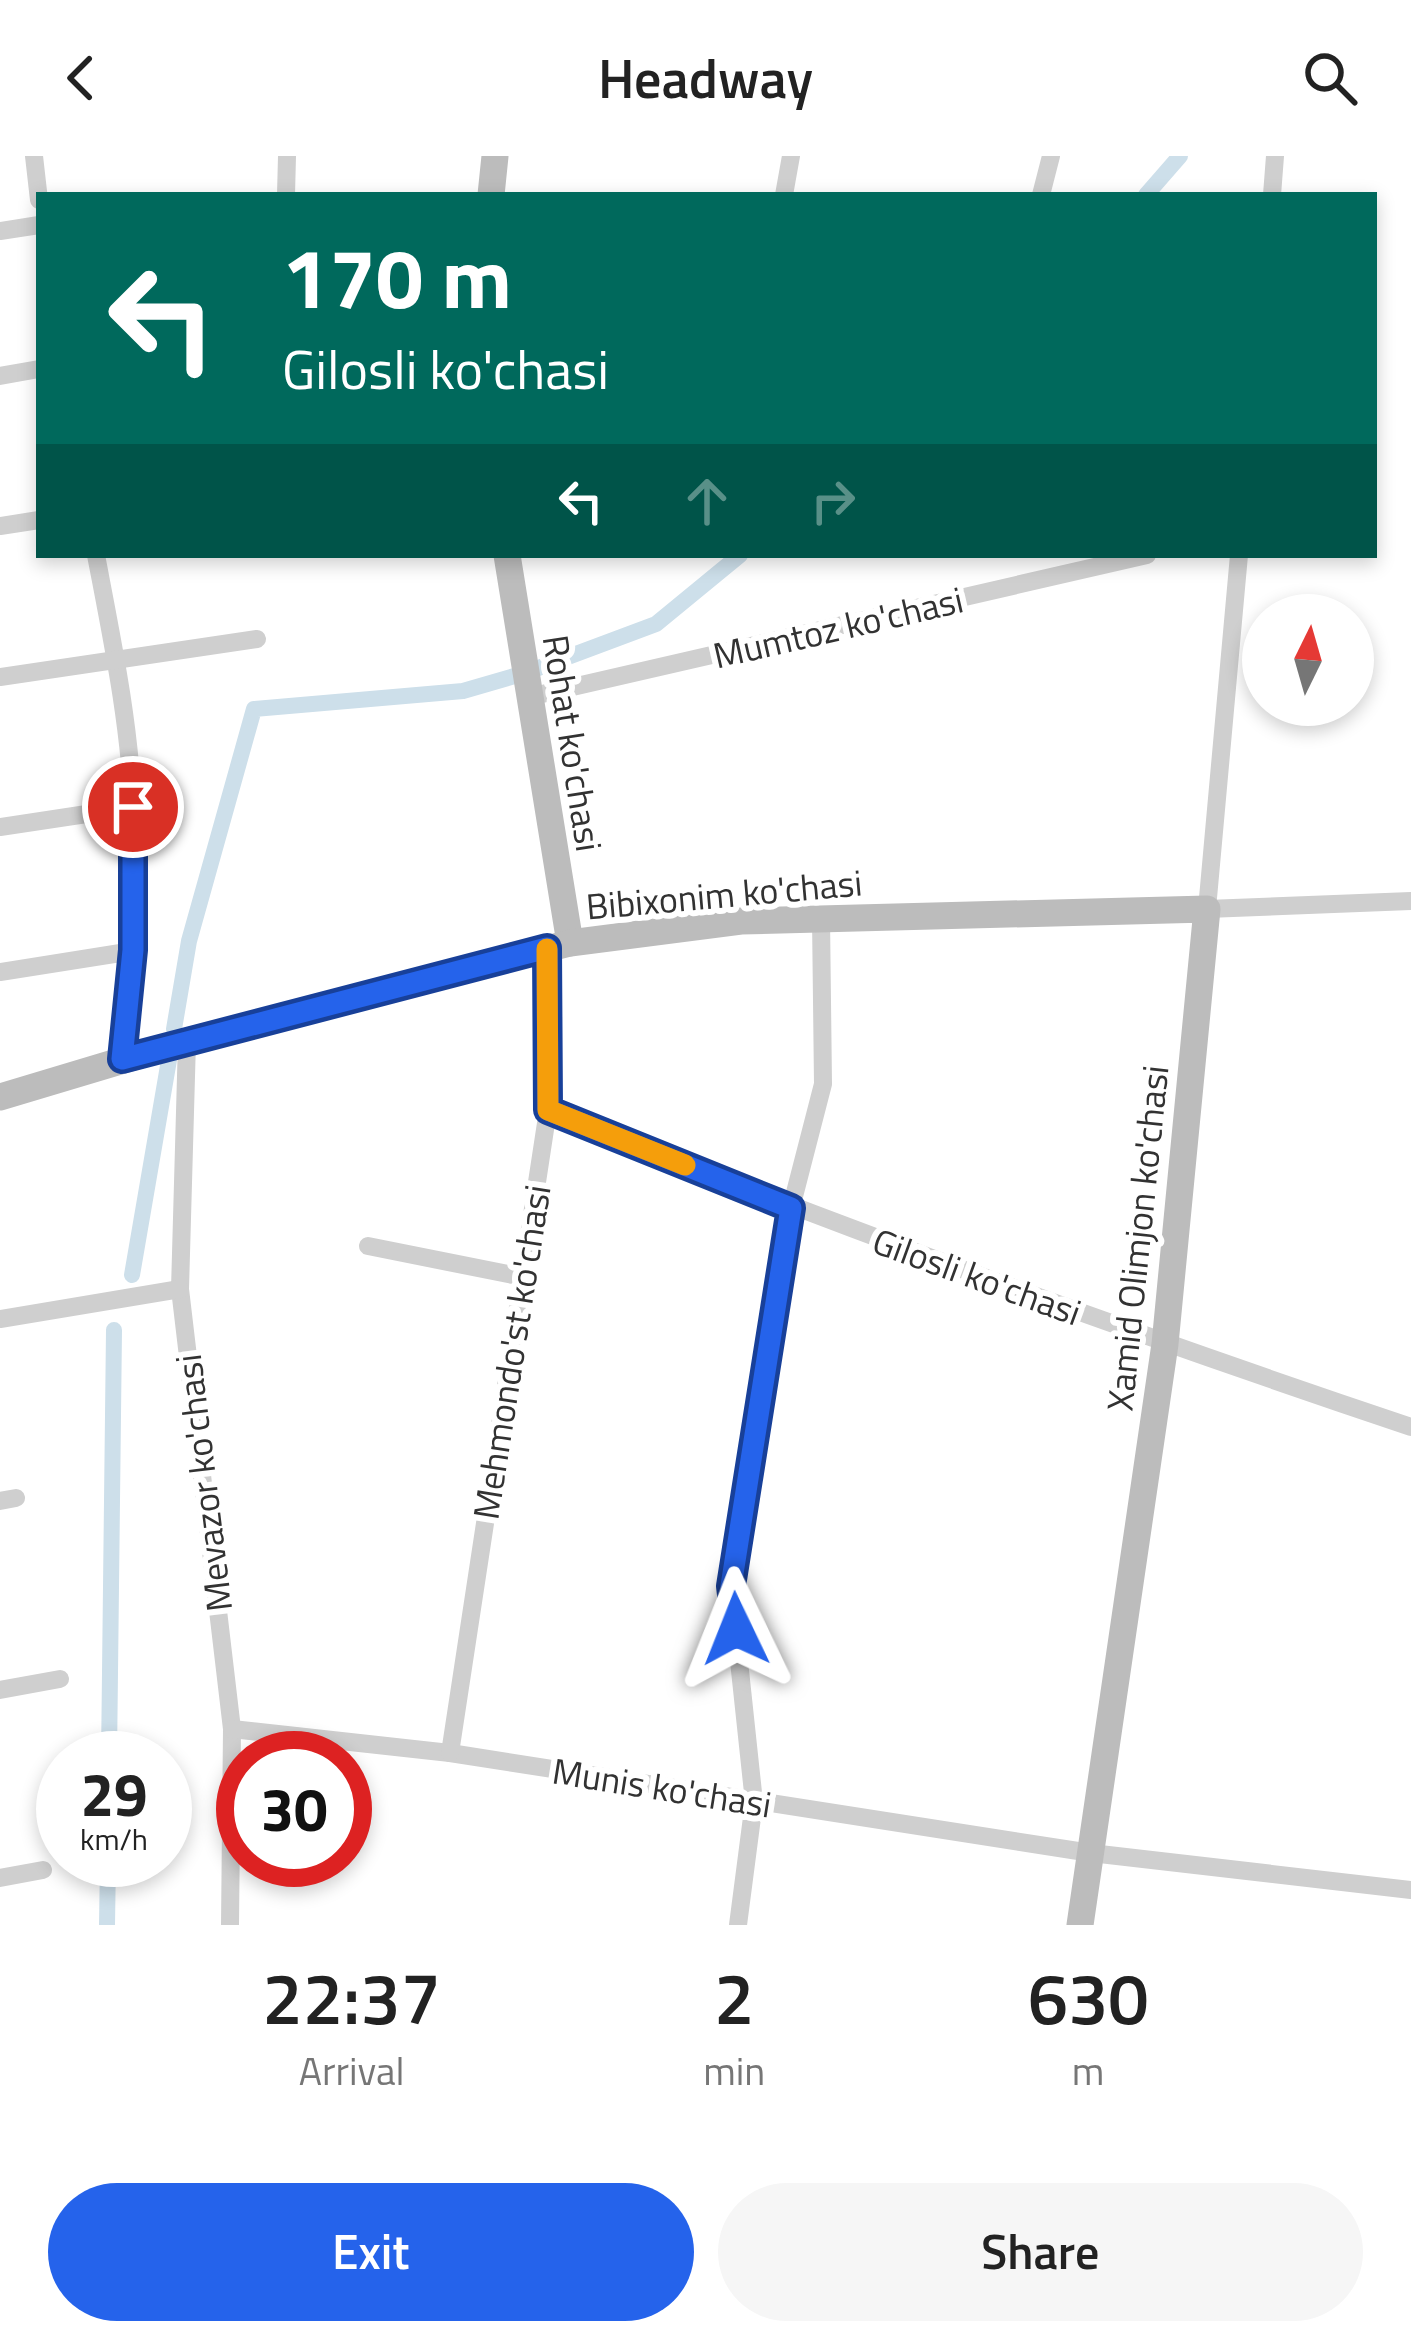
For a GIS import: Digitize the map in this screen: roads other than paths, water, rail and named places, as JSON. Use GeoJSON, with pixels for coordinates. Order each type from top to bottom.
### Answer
{"type":"FeatureCollection","features":[{"type":"Feature","properties":{"kind":"main road"},"geometry":{"type":"LineString","coordinates":[[491,192],[494,156]]}},
{"type":"Feature","properties":{"kind":"main road","name":"Rohat ko'chasi"},"geometry":{"type":"LineString","coordinates":[[507,558],[558,945]]}},
{"type":"Feature","properties":{"kind":"main road","name":"Bibixonim ko'chasi"},"geometry":{"type":"LineString","coordinates":[[0,1096],[188,1041],[558,945],[741,921],[1207,909]]}},
{"type":"Feature","properties":{"kind":"main road","name":"Xamid Olimjon ko'chasi"},"geometry":{"type":"LineString","coordinates":[[1080,1925],[1165,1344],[1207,909]]}},
{"type":"Feature","properties":{"kind":"street"},"geometry":{"type":"LineString","coordinates":[[34,156],[38,192]]}},
{"type":"Feature","properties":{"kind":"street"},"geometry":{"type":"LineString","coordinates":[[286,192],[287,156]]}},
{"type":"Feature","properties":{"kind":"street"},"geometry":{"type":"LineString","coordinates":[[785,192],[791,156]]}},
{"type":"Feature","properties":{"kind":"street"},"geometry":{"type":"LineString","coordinates":[[1043,192],[1051,156]]}},
{"type":"Feature","properties":{"kind":"street"},"geometry":{"type":"LineString","coordinates":[[1272,192],[1275,156]]}},
{"type":"Feature","properties":{"kind":"street"},"geometry":{"type":"LineString","coordinates":[[0,231],[36,225]]}},
{"type":"Feature","properties":{"kind":"street"},"geometry":{"type":"LineString","coordinates":[[0,376],[36,370]]}},
{"type":"Feature","properties":{"kind":"street"},"geometry":{"type":"LineString","coordinates":[[0,526],[36,520]]}},
{"type":"Feature","properties":{"kind":"street"},"geometry":{"type":"LineString","coordinates":[[97,558],[116,659],[133,807],[133,950],[122,1059]]}},
{"type":"Feature","properties":{"kind":"street","name":"Mumtoz ko'chasi"},"geometry":{"type":"LineString","coordinates":[[529,697],[1135,558]]}},
{"type":"Feature","properties":{"kind":"street","name":"Xamid Olimjon ko'chasi"},"geometry":{"type":"LineString","coordinates":[[1207,909],[1239,558]]}},
{"type":"Feature","properties":{"kind":"street"},"geometry":{"type":"LineString","coordinates":[[0,677],[257,639]]}},
{"type":"Feature","properties":{"kind":"street"},"geometry":{"type":"LineString","coordinates":[[0,827],[133,807]]}},
{"type":"Feature","properties":{"kind":"street"},"geometry":{"type":"LineString","coordinates":[[1207,909],[1411,902]]}},
{"type":"Feature","properties":{"kind":"street"},"geometry":{"type":"LineString","coordinates":[[738,1925],[754,1802],[731,1586],[791,1208],[824,1084],[821,918]]}},
{"type":"Feature","properties":{"kind":"street","name":"Mehmondo'st ko'chasi"},"geometry":{"type":"LineString","coordinates":[[450,1753],[548,1110],[558,945]]}},
{"type":"Feature","properties":{"kind":"street"},"geometry":{"type":"LineString","coordinates":[[0,972],[133,950]]}},
{"type":"Feature","properties":{"kind":"street","name":"Mevazor ko'chasi"},"geometry":{"type":"LineString","coordinates":[[188,1041],[180,1289],[232,1729],[230,1925]]}},
{"type":"Feature","properties":{"kind":"street","name":"Gilosli ko'chasi"},"geometry":{"type":"LineString","coordinates":[[548,1110],[791,1208],[1165,1344],[1411,1427]]}},
{"type":"Feature","properties":{"kind":"street"},"geometry":{"type":"LineString","coordinates":[[368,1246],[523,1277]]}},
{"type":"Feature","properties":{"kind":"street"},"geometry":{"type":"LineString","coordinates":[[0,1319],[180,1289]]}},
{"type":"Feature","properties":{"kind":"street"},"geometry":{"type":"LineString","coordinates":[[0,1690],[59,1679]]}},
{"type":"Feature","properties":{"kind":"street","name":"Munis ko'chasi"},"geometry":{"type":"LineString","coordinates":[[232,1729],[450,1753],[1091,1853],[1411,1890]]}},
{"type":"Feature","properties":{"kind":"street"},"geometry":{"type":"LineString","coordinates":[[0,1878],[36,1871]]}},
{"type":"Feature","properties":{"kind":"waterway"},"geometry":{"type":"LineString","coordinates":[[1149,192],[1180,156]]}},
{"type":"Feature","properties":{"kind":"waterway"},"geometry":{"type":"LineString","coordinates":[[174,1029],[189,941],[254,709],[463,691],[525,673],[656,624],[736,558]]}},
{"type":"Feature","properties":{"kind":"waterway"},"geometry":{"type":"LineString","coordinates":[[132,1275],[169,1060]]}},
{"type":"Feature","properties":{"kind":"waterway"},"geometry":{"type":"LineString","coordinates":[[109,1731],[114,1330]]}},
{"type":"Feature","properties":{"kind":"waterway"},"geometry":{"type":"LineString","coordinates":[[107,1925],[108,1887]]}}]}
